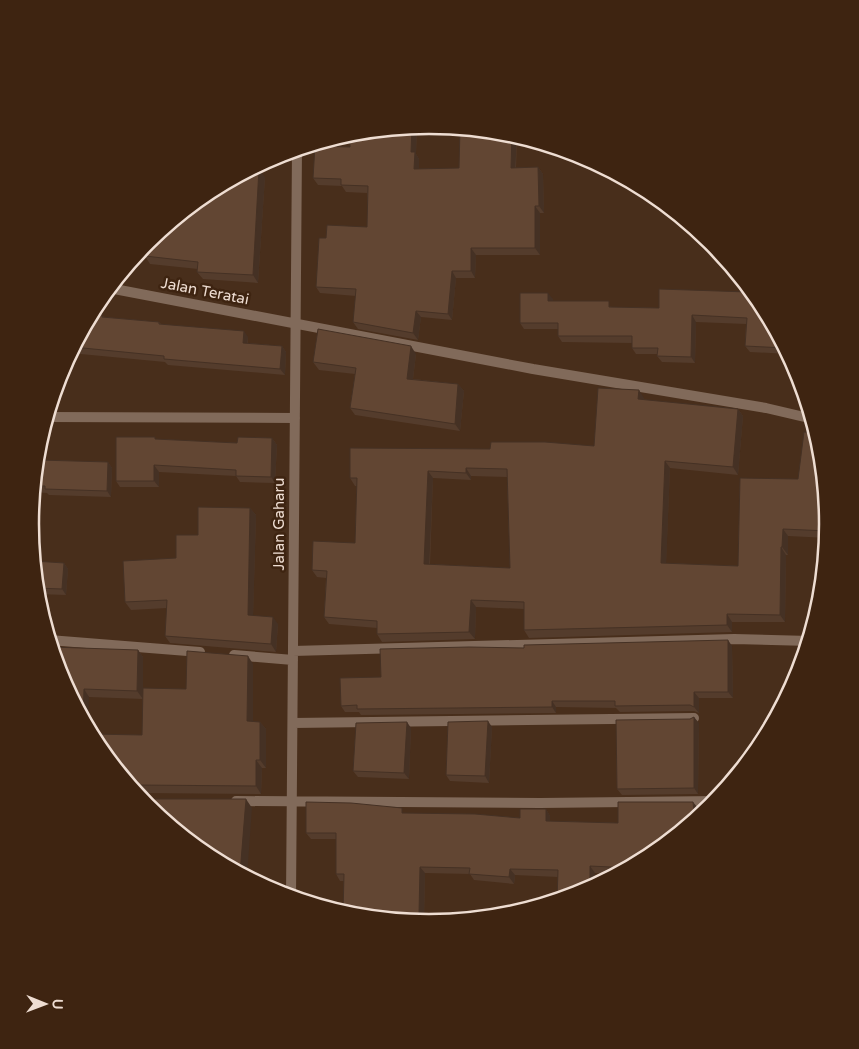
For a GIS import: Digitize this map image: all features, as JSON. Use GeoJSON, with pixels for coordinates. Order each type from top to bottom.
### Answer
{"type":"FeatureCollection","features":[{"type":"Feature","properties":{"kind":"street","name":"Jalan Gaharu"},"geometry":{"type":"LineString","coordinates":[[288,889],[293,723],[297,157]]}},
{"type":"Feature","properties":{"kind":"street","name":"Jalan Teratai"},"geometry":{"type":"LineString","coordinates":[[117,290],[533,369],[766,408],[806,418]]}},
{"type":"Feature","properties":{"kind":"street"},"geometry":{"type":"LineString","coordinates":[[54,417],[295,418]]}},
{"type":"Feature","properties":{"kind":"street"},"geometry":{"type":"LineString","coordinates":[[56,641],[220,654],[293,655],[734,640],[803,641]]}},
{"type":"Feature","properties":{"kind":"street"},"geometry":{"type":"LineString","coordinates":[[293,723],[694,718]]}},
{"type":"Feature","properties":{"kind":"street"},"geometry":{"type":"LineString","coordinates":[[226,801],[540,803],[707,800]]}},
{"type":"Feature","properties":{"kind":"building"},"geometry":{"type":"Polygon","coordinates":[[[412,135],[411,152],[415,152],[414,169],[459,168],[460,135],[512,142],[511,168],[538,167],[539,206],[535,206],[535,248],[471,248],[471,271],[452,271],[448,314],[416,311],[413,333],[353,322],[356,289],[316,287],[319,238],[326,238],[327,225],[367,227],[368,186],[341,185],[341,179],[313,178],[315,151],[330,146],[350,147],[350,142],[353,141],[412,135]]]}},
{"type":"Feature","properties":{"kind":"building"},"geometry":{"type":"Polygon","coordinates":[[[259,173],[253,275],[197,272],[198,262],[146,256],[192,214],[234,186],[259,173]]]}},
{"type":"Feature","properties":{"kind":"building"},"geometry":{"type":"Polygon","coordinates":[[[659,289],[743,292],[778,348],[745,346],[747,318],[692,315],[691,357],[657,356],[658,348],[632,348],[632,336],[558,336],[558,323],[520,323],[520,293],[548,293],[548,301],[609,301],[609,307],[659,308],[659,289]]]}},
{"type":"Feature","properties":{"kind":"building"},"geometry":{"type":"Polygon","coordinates":[[[101,313],[102,317],[244,331],[243,343],[282,346],[280,369],[164,359],[164,356],[81,348],[101,313]]]}},
{"type":"Feature","properties":{"kind":"building"},"geometry":{"type":"Polygon","coordinates":[[[318,329],[411,346],[407,379],[458,384],[455,424],[350,408],[356,368],[313,362],[318,329]]]}},
{"type":"Feature","properties":{"kind":"building"},"geometry":{"type":"Polygon","coordinates":[[[598,388],[639,390],[638,399],[738,409],[733,467],[665,461],[661,563],[738,566],[740,478],[798,479],[804,432],[809,432],[817,473],[820,531],[783,529],[780,615],[727,614],[727,625],[524,630],[524,602],[471,600],[469,632],[377,634],[377,621],[324,617],[327,571],[312,570],[313,541],[355,543],[357,478],[350,478],[350,448],[490,449],[491,442],[545,442],[594,446],[598,388]],[[466,468],[466,473],[428,471],[424,564],[510,568],[507,469],[466,468]]]}},
{"type":"Feature","properties":{"kind":"building"},"geometry":{"type":"Polygon","coordinates":[[[116,437],[155,437],[155,439],[237,443],[238,437],[272,438],[271,477],[236,476],[236,470],[154,465],[154,481],[116,481],[116,437]]]}},
{"type":"Feature","properties":{"kind":"building"},"geometry":{"type":"Polygon","coordinates":[[[44,460],[108,462],[107,491],[45,489],[45,486],[41,486],[44,460]]]}},
{"type":"Feature","properties":{"kind":"building"},"geometry":{"type":"Polygon","coordinates":[[[198,507],[250,508],[248,615],[273,617],[271,644],[165,636],[167,600],[125,602],[123,561],[176,558],[176,535],[198,535],[198,507]]]}},
{"type":"Feature","properties":{"kind":"building"},"geometry":{"type":"Polygon","coordinates":[[[41,561],[64,563],[62,589],[44,588],[41,561]]]}},
{"type":"Feature","properties":{"kind":"building"},"geometry":{"type":"Polygon","coordinates":[[[728,640],[728,692],[694,692],[694,707],[690,705],[615,706],[615,701],[552,701],[552,707],[357,709],[357,705],[341,706],[340,678],[381,677],[380,649],[524,648],[524,645],[728,640]]]}},
{"type":"Feature","properties":{"kind":"building"},"geometry":{"type":"Polygon","coordinates":[[[58,647],[138,650],[137,691],[84,689],[83,706],[68,674],[58,647]]]}},
{"type":"Feature","properties":{"kind":"building"},"geometry":{"type":"Polygon","coordinates":[[[187,651],[248,656],[247,721],[260,722],[260,760],[256,760],[256,786],[139,785],[119,762],[100,734],[142,735],[143,688],[186,689],[187,651]]]}},
{"type":"Feature","properties":{"kind":"building"},"geometry":{"type":"Polygon","coordinates":[[[694,717],[694,788],[617,789],[616,720],[690,719],[694,717]]]}},
{"type":"Feature","properties":{"kind":"building"},"geometry":{"type":"Polygon","coordinates":[[[488,721],[485,776],[446,775],[448,722],[488,721]]]}},
{"type":"Feature","properties":{"kind":"building"},"geometry":{"type":"Polygon","coordinates":[[[407,722],[404,773],[353,771],[356,723],[407,722]]]}},
{"type":"Feature","properties":{"kind":"building"},"geometry":{"type":"Polygon","coordinates":[[[151,799],[246,799],[241,866],[192,835],[151,799]]]}},
{"type":"Feature","properties":{"kind":"building"},"geometry":{"type":"Polygon","coordinates":[[[306,802],[351,803],[402,808],[402,813],[475,814],[520,818],[520,809],[546,809],[546,821],[618,823],[618,802],[693,802],[694,812],[667,835],[625,863],[617,867],[590,866],[590,881],[557,894],[558,870],[510,869],[509,877],[469,874],[470,868],[420,867],[419,914],[413,914],[378,912],[343,906],[344,874],[336,874],[336,833],[306,833],[306,802]]]}}]}
